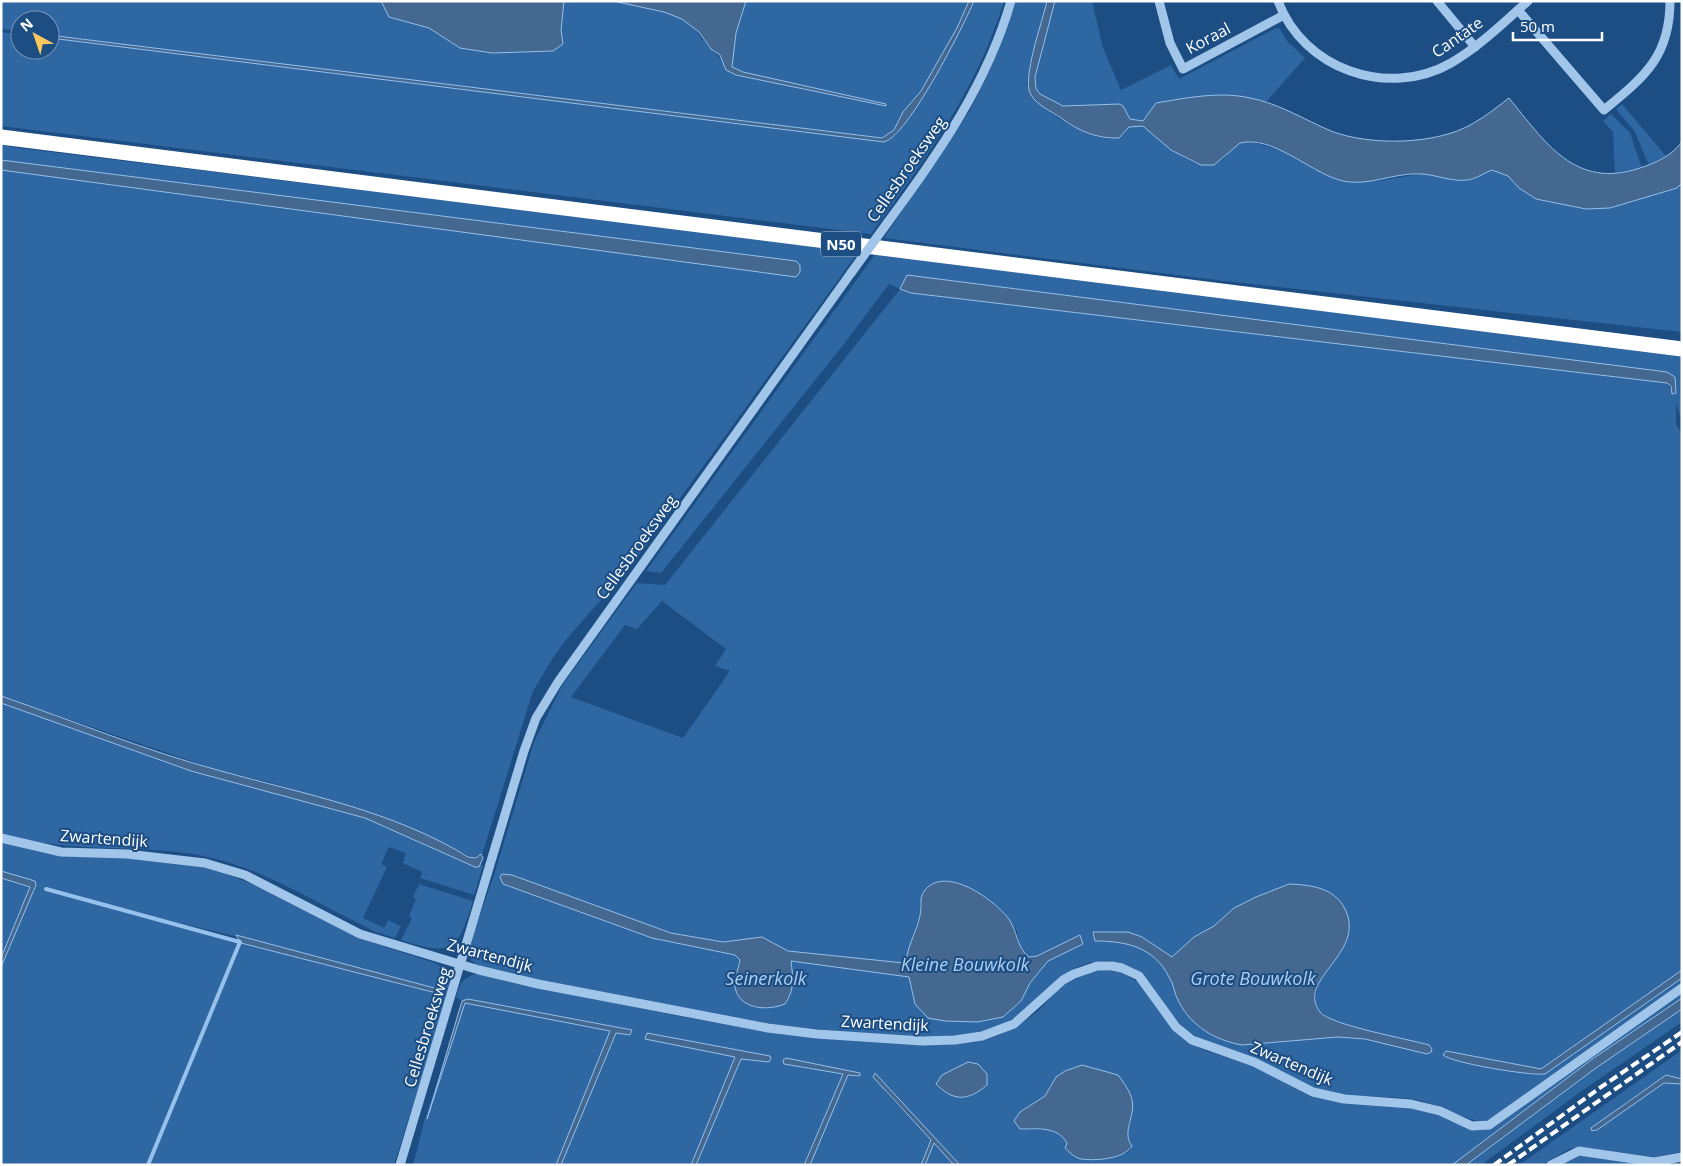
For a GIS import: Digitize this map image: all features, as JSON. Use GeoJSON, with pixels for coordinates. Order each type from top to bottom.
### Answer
{"type":"FeatureCollection","features":[{"type":"Feature","properties":{"kind":"highway","name":"N50"},"geometry":{"type":"LineString","coordinates":[[1,130],[1682,342]]}},
{"type":"Feature","properties":{"kind":"highway","name":"N50"},"geometry":{"type":"LineString","coordinates":[[1,137],[1682,349]]}},
{"type":"Feature","properties":{"kind":"street","name":"Cellesbroeksweg"},"geometry":{"type":"LineString","coordinates":[[400,1165],[462,964],[524,750],[536,718],[545,701],[940,150],[973,95],[1001,31],[1011,1]]}},
{"type":"Feature","properties":{"kind":"street","name":"Koraal"},"geometry":{"type":"LineString","coordinates":[[1158,1],[1170,43],[1182,68],[1284,14]]}},
{"type":"Feature","properties":{"kind":"street","name":"Cantate"},"geometry":{"type":"LineString","coordinates":[[1278,1],[1300,38],[1320,56],[1347,71],[1376,78],[1392,79],[1422,75],[1450,64],[1475,46],[1528,1]]}},
{"type":"Feature","properties":{"kind":"street"},"geometry":{"type":"LineString","coordinates":[[1438,1],[1475,46]]}},
{"type":"Feature","properties":{"kind":"street"},"geometry":{"type":"LineString","coordinates":[[1518,10],[1604,110],[1646,74],[1662,48],[1670,24],[1670,1]]}},
{"type":"Feature","properties":{"kind":"street","name":"Zwartendijk"},"geometry":{"type":"LineString","coordinates":[[1,838],[61,852],[127,854],[205,863],[245,875],[360,934],[397,947],[538,984],[768,1028],[871,1038],[931,1041],[973,1038],[1004,1029],[1023,1017],[1058,985],[1074,974],[1097,966],[1112,966],[1139,976],[1176,1027],[1199,1044],[1254,1062],[1313,1092],[1344,1099],[1396,1102],[1423,1106],[1478,1127],[1489,1125],[1682,988]]}},
{"type":"Feature","properties":{"kind":"street"},"geometry":{"type":"LineString","coordinates":[[1551,1165],[1579,1151],[1654,1162],[1682,1157]]}},
{"type":"Feature","properties":{"kind":"shaded area"},"geometry":{"type":"Polygon","coordinates":[[[1,1],[381,1],[389,17],[429,28],[460,48],[492,53],[553,51],[561,30],[564,1],[593,1],[640,5],[669,12],[682,18],[691,25],[720,58],[726,70],[743,72],[731,67],[736,33],[746,1],[969,1],[957,28],[921,91],[905,110],[894,130],[882,138],[60,36],[60,10],[10,10],[10,30],[1,29],[1,1]]]}},
{"type":"Feature","properties":{"kind":"shaded area"},"geometry":{"type":"Polygon","coordinates":[[[974,1],[1004,1],[993,34],[979,65],[948,123],[911,179],[871,234],[1,126],[1,32],[10,33],[10,60],[60,60],[60,39],[884,142],[894,135],[907,121],[934,79],[974,1]]]}},
{"type":"Feature","properties":{"kind":"shaded area"},"geometry":{"type":"Polygon","coordinates":[[[1016,1],[1047,1],[1027,85],[1050,112],[1067,123],[1097,137],[1114,138],[1121,135],[1129,127],[1143,126],[1171,150],[1195,163],[1222,160],[1236,145],[1244,142],[1255,143],[1285,152],[1339,180],[1378,181],[1420,174],[1470,180],[1492,170],[1508,176],[1519,188],[1536,199],[1586,209],[1611,208],[1677,188],[1682,183],[1682,332],[1233,282],[884,238],[969,112],[993,63],[1016,1]]]}},
{"type":"Feature","properties":{"kind":"shaded area"},"geometry":{"type":"Polygon","coordinates":[[[1055,1],[1092,1],[1103,48],[1121,90],[1171,65],[1179,79],[1276,28],[1280,29],[1287,41],[1305,58],[1266,102],[1232,95],[1167,101],[1156,103],[1143,121],[1130,119],[1123,106],[1119,104],[1063,106],[1040,94],[1036,89],[1035,77],[1055,1]]]}},
{"type":"Feature","properties":{"kind":"shaded area"},"geometry":{"type":"Polygon","coordinates":[[[1622,104],[1666,156],[1649,166],[1635,132],[1616,109],[1622,104]]]}},
{"type":"Feature","properties":{"kind":"shaded area"},"geometry":{"type":"Polygon","coordinates":[[[1611,114],[1630,133],[1642,168],[1615,173],[1613,132],[1603,121],[1611,114]]]}},
{"type":"Feature","properties":{"kind":"shaded area"},"geometry":{"type":"Polygon","coordinates":[[[1,145],[859,251],[634,562],[564,642],[553,658],[533,691],[482,855],[473,858],[416,831],[368,813],[268,782],[220,771],[1,696],[1,170],[409,225],[800,265],[796,261],[1,160],[1,145]]]}},
{"type":"Feature","properties":{"kind":"shaded area"},"geometry":{"type":"Polygon","coordinates":[[[876,253],[1682,353],[1682,422],[1676,403],[1676,424],[1682,435],[1682,970],[1541,1069],[1489,1067],[1530,1074],[1544,1074],[1682,978],[1682,984],[1488,1120],[1479,1121],[1418,1100],[1325,1093],[1253,1057],[1206,1042],[1181,1025],[1156,991],[1137,971],[1125,964],[1110,961],[1094,962],[1068,973],[1023,1012],[1006,1023],[986,1031],[970,1034],[929,1037],[813,1029],[716,1016],[620,998],[477,965],[471,960],[470,949],[474,932],[495,872],[534,742],[563,684],[637,583],[665,585],[900,289],[889,284],[844,344],[661,573],[646,571],[876,253]],[[907,275],[911,293],[1667,383],[1674,395],[1676,390],[1672,374],[1667,372],[907,275]],[[662,601],[637,629],[625,625],[571,697],[683,738],[730,671],[715,666],[726,649],[662,601]],[[503,884],[652,938],[735,955],[740,959],[737,975],[738,994],[755,1008],[791,961],[909,977],[915,1004],[945,1021],[977,1022],[1003,1017],[1021,1001],[1030,983],[1048,961],[1083,944],[1080,935],[1037,956],[1029,957],[1021,951],[1017,931],[1007,917],[920,902],[921,909],[904,963],[788,951],[762,937],[723,942],[672,933],[580,902],[503,884]],[[1289,884],[1234,908],[1214,926],[1194,937],[1172,957],[1136,936],[1118,932],[1093,932],[1095,941],[1135,945],[1149,953],[1163,966],[1171,979],[1179,1002],[1201,1029],[1242,1045],[1338,1037],[1429,1045],[1339,1024],[1319,1011],[1315,1001],[1318,983],[1347,941],[1329,892],[1313,886],[1289,884]]]}},
{"type":"Feature","properties":{"kind":"shaded area"},"geometry":{"type":"Polygon","coordinates":[[[1,703],[191,771],[365,818],[475,867],[480,864],[483,866],[474,895],[420,878],[422,872],[403,863],[406,853],[389,847],[381,864],[387,867],[363,918],[384,928],[388,920],[401,926],[395,938],[357,923],[260,874],[220,860],[166,851],[55,845],[1,833],[1,703]]]}},
{"type":"Feature","properties":{"kind":"shaded area"},"geometry":{"type":"Polygon","coordinates":[[[1,842],[48,854],[85,857],[129,856],[208,867],[268,890],[361,939],[435,963],[445,969],[450,984],[448,994],[394,1165],[149,1165],[241,943],[439,994],[438,989],[289,949],[62,895],[238,943],[147,1165],[1,1165],[1,964],[36,885],[35,881],[1,871],[1,842]]]}},
{"type":"Feature","properties":{"kind":"shaded area"},"geometry":{"type":"Polygon","coordinates":[[[1,878],[30,887],[1,958],[1,878]]]}},
{"type":"Feature","properties":{"kind":"shaded area"},"geometry":{"type":"Polygon","coordinates":[[[419,884],[473,901],[463,929],[458,939],[452,945],[444,948],[433,948],[401,940],[412,918],[409,916],[416,899],[413,897],[419,884]]]}},
{"type":"Feature","properties":{"kind":"shaded area"},"geometry":{"type":"Polygon","coordinates":[[[1099,970],[1121,972],[1141,984],[1191,1043],[1206,1051],[1260,1068],[1296,1088],[1438,1114],[1474,1130],[1491,1128],[1682,992],[1682,998],[1591,1060],[1452,1165],[960,1165],[875,1074],[887,1094],[931,1140],[921,1165],[809,1165],[848,1074],[784,1064],[843,1074],[803,1165],[696,1165],[741,1059],[769,1062],[738,1050],[691,1165],[561,1165],[616,1033],[630,1035],[608,1025],[468,999],[462,1001],[456,997],[460,985],[468,977],[476,974],[678,1016],[780,1033],[882,1042],[949,1044],[975,1042],[1010,1030],[1043,1006],[1061,987],[1079,977],[1099,970]],[[1082,1065],[1065,1071],[1045,1096],[1017,1115],[1020,1129],[1054,1130],[1063,1135],[1067,1143],[1111,1158],[1129,1152],[1132,1146],[1128,1139],[1128,1131],[1132,1116],[1095,1068],[1082,1065]]]}},
{"type":"Feature","properties":{"kind":"shaded area"},"geometry":{"type":"Polygon","coordinates":[[[465,1003],[610,1031],[556,1165],[413,1165],[425,1118],[465,1003]]]}},
{"type":"Feature","properties":{"kind":"shaded area"},"geometry":{"type":"Polygon","coordinates":[[[1682,1009],[1682,1022],[1579,1093],[1481,1165],[1466,1165],[1596,1068],[1682,1009]]]}},
{"type":"Feature","properties":{"kind":"shaded area"},"geometry":{"type":"Polygon","coordinates":[[[1682,1050],[1682,1079],[1666,1075],[1625,1103],[1592,1131],[1594,1132],[1664,1083],[1682,1084],[1682,1152],[1654,1157],[1582,1147],[1569,1149],[1542,1165],[1519,1165],[1682,1050]]]}},
{"type":"Feature","properties":{"kind":"shaded area"},"geometry":{"type":"Polygon","coordinates":[[[934,1142],[954,1165],[925,1165],[934,1142]]]}},
{"type":"Feature","properties":{"kind":"shaded area"},"geometry":{"type":"Polygon","coordinates":[[[1582,1155],[1650,1165],[1560,1165],[1582,1155]]]}},
{"type":"Feature","properties":{"kind":"water"},"geometry":{"type":"Polygon","coordinates":[[[381,1],[564,1],[561,30],[563,44],[553,51],[492,53],[460,48],[429,28],[389,17],[381,1]]]}},
{"type":"Feature","properties":{"kind":"water"},"geometry":{"type":"Polygon","coordinates":[[[613,1],[746,1],[736,33],[732,67],[743,72],[886,104],[886,106],[736,75],[726,70],[720,55],[711,49],[699,32],[682,19],[664,12],[613,1]]]}},
{"type":"Feature","properties":{"kind":"water"},"geometry":{"type":"Polygon","coordinates":[[[969,1],[974,1],[959,33],[920,102],[907,121],[894,135],[884,142],[60,39],[60,36],[882,138],[894,130],[903,112],[921,91],[957,28],[969,1]]]}},
{"type":"Feature","properties":{"kind":"water"},"geometry":{"type":"Polygon","coordinates":[[[1047,1],[1055,1],[1035,77],[1036,89],[1040,94],[1063,106],[1119,104],[1123,106],[1130,119],[1143,121],[1156,103],[1203,96],[1239,96],[1271,104],[1331,131],[1347,136],[1383,141],[1403,141],[1440,136],[1457,131],[1482,118],[1509,98],[1536,131],[1564,158],[1579,167],[1597,173],[1617,173],[1646,166],[1668,155],[1682,142],[1682,183],[1677,188],[1610,208],[1586,209],[1536,199],[1519,188],[1508,176],[1492,170],[1467,180],[1412,174],[1370,181],[1349,182],[1327,175],[1265,144],[1240,143],[1214,165],[1201,165],[1171,150],[1143,126],[1129,127],[1119,138],[1096,136],[1068,123],[1041,105],[1031,95],[1029,77],[1031,64],[1047,1]]]}},
{"type":"Feature","properties":{"kind":"water"},"geometry":{"type":"Polygon","coordinates":[[[1,160],[796,261],[800,265],[800,272],[796,277],[1,170],[1,160]]]}},
{"type":"Feature","properties":{"kind":"water"},"geometry":{"type":"Polygon","coordinates":[[[907,275],[1667,372],[1675,377],[1676,393],[1672,394],[1671,386],[1667,383],[911,293],[900,289],[907,275]]]}},
{"type":"Feature","properties":{"kind":"water"},"geometry":{"type":"Polygon","coordinates":[[[1,696],[193,763],[348,805],[410,827],[468,857],[476,858],[481,854],[483,858],[479,867],[475,867],[365,818],[191,771],[1,703],[1,696]]]}},
{"type":"Feature","properties":{"kind":"water"},"geometry":{"type":"Polygon","coordinates":[[[1,871],[35,881],[36,885],[1,967],[1,958],[30,887],[1,878],[1,871]]]}},
{"type":"Feature","properties":{"kind":"water","name":"Kleine Bouwkolk"},"geometry":{"type":"Polygon","coordinates":[[[502,874],[512,875],[671,933],[723,942],[762,937],[788,951],[904,963],[919,921],[923,892],[934,883],[945,881],[957,883],[981,894],[1001,910],[1011,923],[1022,949],[1029,957],[1037,956],[1080,935],[1083,944],[1048,961],[1030,983],[1021,1001],[1003,1017],[977,1022],[945,1021],[928,1018],[915,1004],[909,977],[791,961],[793,978],[788,999],[785,1004],[763,1008],[748,1004],[738,995],[735,981],[740,960],[735,955],[652,938],[503,884],[500,877],[502,874]]]}},
{"type":"Feature","properties":{"kind":"water","name":"Grote Bouwkolk"},"geometry":{"type":"Polygon","coordinates":[[[1289,884],[1321,889],[1335,896],[1345,909],[1349,925],[1347,939],[1340,953],[1316,988],[1315,1000],[1320,1012],[1338,1022],[1353,1027],[1429,1045],[1432,1049],[1431,1052],[1427,1054],[1365,1039],[1338,1037],[1242,1045],[1232,1043],[1205,1031],[1191,1019],[1177,999],[1171,980],[1163,967],[1147,952],[1128,944],[1095,941],[1093,932],[1128,932],[1142,937],[1172,957],[1194,937],[1214,926],[1234,908],[1289,884]]]}},
{"type":"Feature","properties":{"kind":"water"},"geometry":{"type":"Polygon","coordinates":[[[236,935],[438,989],[440,994],[241,943],[236,935]]]}},
{"type":"Feature","properties":{"kind":"water"},"geometry":{"type":"Polygon","coordinates":[[[1682,970],[1682,978],[1545,1074],[1492,1068],[1461,1062],[1443,1055],[1446,1051],[1541,1069],[1682,970]]]}},
{"type":"Feature","properties":{"kind":"water"},"geometry":{"type":"Polygon","coordinates":[[[1682,998],[1682,1009],[1596,1068],[1466,1165],[1452,1165],[1591,1060],[1682,998]]]}},
{"type":"Feature","properties":{"kind":"water"},"geometry":{"type":"Polygon","coordinates":[[[468,999],[632,1030],[630,1035],[616,1033],[561,1165],[556,1165],[610,1031],[465,1003],[427,1119],[462,1001],[468,999]]]}},
{"type":"Feature","properties":{"kind":"water"},"geometry":{"type":"Polygon","coordinates":[[[647,1033],[770,1056],[771,1058],[769,1062],[741,1059],[696,1165],[691,1165],[735,1057],[645,1039],[647,1033]]]}},
{"type":"Feature","properties":{"kind":"water"},"geometry":{"type":"Polygon","coordinates":[[[786,1058],[860,1073],[860,1076],[848,1075],[810,1165],[804,1165],[843,1074],[784,1064],[783,1060],[786,1058]]]}},
{"type":"Feature","properties":{"kind":"water"},"geometry":{"type":"Polygon","coordinates":[[[968,1062],[978,1064],[987,1074],[987,1085],[980,1090],[974,1094],[961,1097],[949,1094],[936,1084],[942,1075],[968,1062]]]}},
{"type":"Feature","properties":{"kind":"water"},"geometry":{"type":"Polygon","coordinates":[[[1082,1065],[1118,1075],[1130,1093],[1133,1106],[1128,1135],[1132,1146],[1123,1154],[1102,1159],[1087,1160],[1079,1158],[1072,1155],[1065,1148],[1067,1143],[1053,1131],[1020,1129],[1014,1121],[1020,1112],[1045,1096],[1056,1077],[1065,1071],[1082,1065]]]}},
{"type":"Feature","properties":{"kind":"water"},"geometry":{"type":"Polygon","coordinates":[[[875,1073],[960,1165],[954,1165],[934,1143],[925,1165],[921,1165],[931,1140],[873,1077],[875,1073]]]}},
{"type":"Feature","properties":{"kind":"water"},"geometry":{"type":"Polygon","coordinates":[[[1666,1075],[1682,1079],[1682,1084],[1664,1083],[1597,1130],[1592,1131],[1591,1128],[1666,1075]]]}},
{"type":"Feature","properties":{"kind":"waterway"},"geometry":{"type":"LineString","coordinates":[[46,889],[240,942],[148,1165]]}},
{"type":"Feature","properties":{"kind":"railway"},"geometry":{"type":"LineString","coordinates":[[1494,1165],[1601,1087],[1682,1032]]}},
{"type":"Feature","properties":{"kind":"railway"},"geometry":{"type":"LineString","coordinates":[[1508,1165],[1682,1042]]}},
{"type":"Feature","properties":{"kind":"water label","name":"Seinerkolk"},"geometry":{"type":"Point","coordinates":[766,978]}}]}
